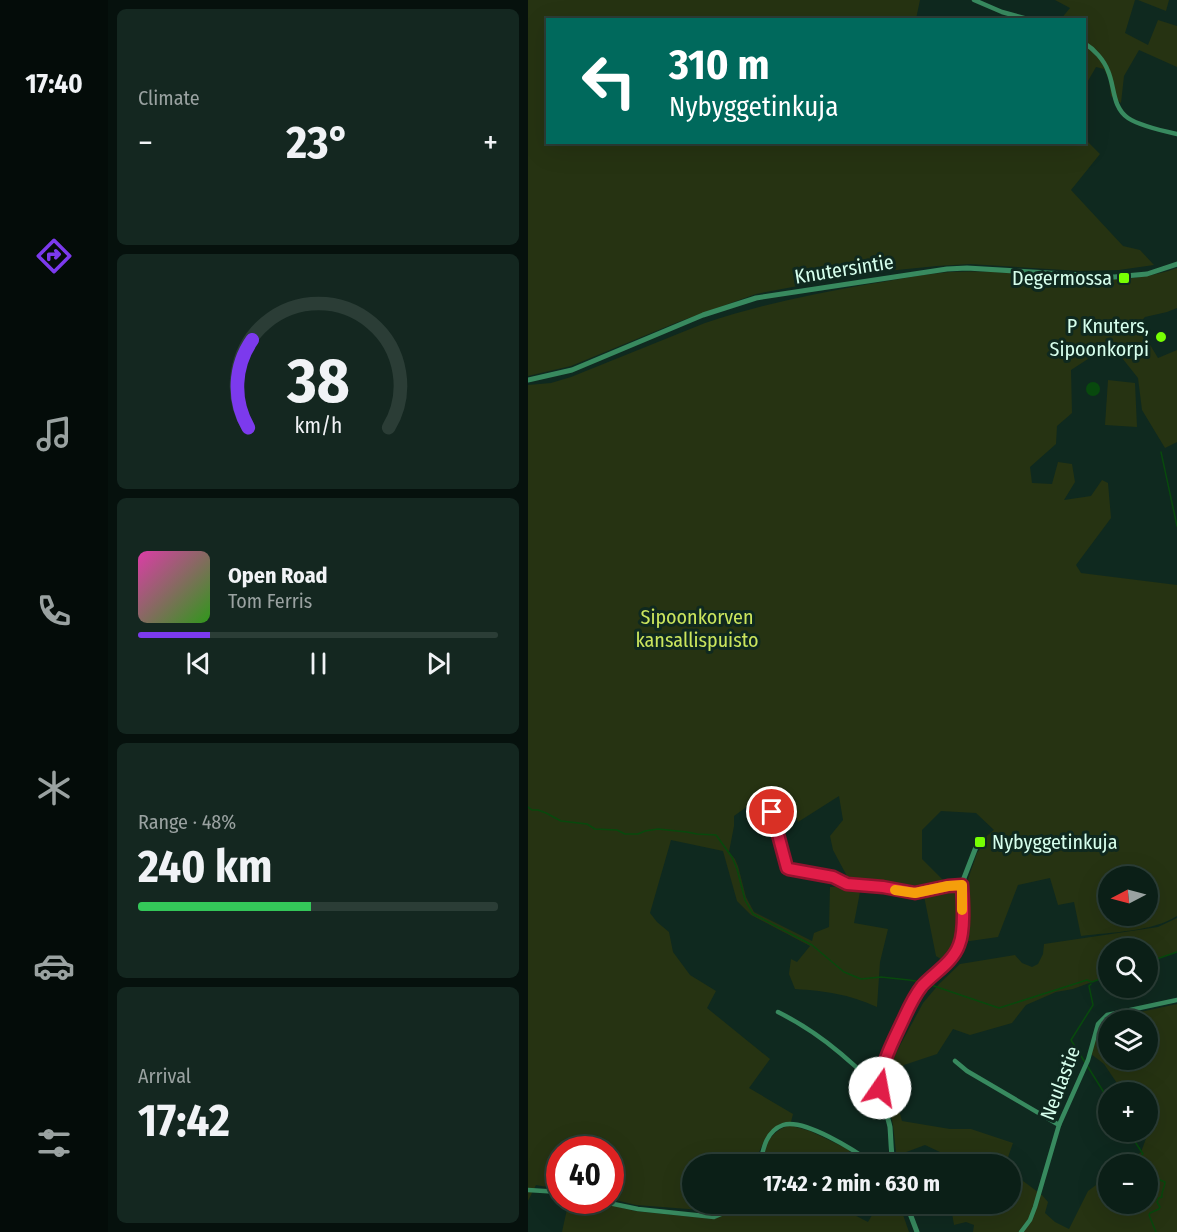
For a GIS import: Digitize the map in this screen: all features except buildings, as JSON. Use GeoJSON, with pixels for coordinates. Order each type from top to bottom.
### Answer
{"type":"FeatureCollection","features":[{"type":"Feature","properties":{"kind":"street"},"geometry":{"type":"LineString","coordinates":[[974,0],[1024,18]]}},
{"type":"Feature","properties":{"kind":"street"},"geometry":{"type":"LineString","coordinates":[[1086,45],[1094,51],[1108,71],[1116,102],[1126,117],[1177,134]]}},
{"type":"Feature","properties":{"kind":"street","name":"Knutersintie"},"geometry":{"type":"LineString","coordinates":[[528,380],[572,370],[703,315],[756,298],[947,269],[967,268],[1113,277],[1147,274],[1177,264]]}},
{"type":"Feature","properties":{"kind":"street"},"geometry":{"type":"LineString","coordinates":[[772,812],[789,869],[833,877],[847,884],[915,893],[962,885]]}},
{"type":"Feature","properties":{"kind":"street"},"geometry":{"type":"LineString","coordinates":[[891,1154],[890,1127],[880,1086],[883,1068],[914,998],[926,981],[956,954],[960,945],[962,885],[976,847]]}},
{"type":"Feature","properties":{"kind":"street","name":"Neulastie"},"geometry":{"type":"LineString","coordinates":[[1022,1232],[1039,1198],[1059,1125],[1088,1061],[1098,1024],[1107,1015],[1177,1000]]}},
{"type":"Feature","properties":{"kind":"street"},"geometry":{"type":"LineString","coordinates":[[778,1012],[813,1032],[880,1086]]}},
{"type":"Feature","properties":{"kind":"street"},"geometry":{"type":"LineString","coordinates":[[955,1061],[967,1071],[1059,1125]]}},
{"type":"Feature","properties":{"kind":"street"},"geometry":{"type":"LineString","coordinates":[[762,1154],[766,1140],[783,1125],[791,1124],[829,1136],[859,1154]]}},
{"type":"Feature","properties":{"kind":"street"},"geometry":{"type":"LineString","coordinates":[[528,1190],[546,1191]]}},
{"type":"Feature","properties":{"kind":"street"},"geometry":{"type":"LineString","coordinates":[[624,1206],[682,1213]]}},
{"type":"Feature","properties":{"kind":"street"},"geometry":{"type":"LineString","coordinates":[[693,1214],[714,1216],[720,1214]]}},
{"type":"Feature","properties":{"kind":"street"},"geometry":{"type":"LineString","coordinates":[[910,1214],[917,1232]]}},
{"type":"Feature","properties":{"kind":"green space"},"geometry":{"type":"Polygon","coordinates":[[[528,0],[920,0],[916,18],[546,18],[546,144],[1086,144],[1086,140],[1100,154],[1071,190],[1123,246],[1140,250],[1154,265],[1119,270],[1080,271],[970,264],[867,273],[756,294],[678,322],[571,366],[528,376],[528,0]]]}},
{"type":"Feature","properties":{"kind":"green space"},"geometry":{"type":"Polygon","coordinates":[[[1055,0],[1135,0],[1125,33],[1148,45],[1158,20],[1177,26],[1177,67],[1139,50],[1124,76],[1121,103],[1111,96],[1109,80],[1104,69],[1096,67],[1086,84],[1086,18],[1062,18],[1070,8],[1055,0]]]}},
{"type":"Feature","properties":{"kind":"green space"},"geometry":{"type":"Polygon","coordinates":[[[1138,0],[1169,0],[1166,11],[1138,0]]]}},
{"type":"Feature","properties":{"kind":"green space","name":"Sipoonkorven kansallispuisto"},"geometry":{"type":"Polygon","coordinates":[[[1177,268],[1177,308],[1145,317],[1138,325],[1158,358],[1177,350],[1177,442],[1165,448],[1142,410],[1138,378],[1111,344],[1071,370],[1072,413],[1057,426],[1056,444],[1030,467],[1032,483],[1052,484],[1058,462],[1072,464],[1075,482],[1064,500],[1091,496],[1102,480],[1108,483],[1111,518],[1076,565],[1081,573],[1177,585],[1177,916],[1158,924],[1158,866],[1098,866],[1098,926],[1152,926],[1081,936],[1074,902],[1058,905],[1050,878],[1018,885],[998,937],[963,942],[965,888],[977,853],[983,845],[983,839],[994,830],[976,813],[941,811],[922,830],[922,859],[947,884],[913,891],[848,878],[833,850],[830,836],[843,820],[839,796],[798,822],[792,807],[775,811],[756,800],[734,816],[729,852],[738,866],[746,897],[754,912],[812,941],[814,933],[829,927],[830,887],[861,887],[854,923],[888,929],[880,962],[877,1007],[837,994],[795,989],[789,974],[791,959],[797,962],[810,946],[751,915],[737,901],[723,851],[671,840],[650,913],[669,932],[673,952],[690,975],[716,991],[707,1008],[770,1059],[749,1088],[793,1114],[791,1122],[770,1132],[758,1154],[682,1154],[682,1209],[624,1202],[624,1136],[546,1136],[546,1187],[536,1185],[528,1201],[528,385],[551,383],[571,377],[705,323],[745,311],[786,300],[869,284],[950,272],[992,272],[1105,279],[1148,276],[1177,268]]]}},
{"type":"Feature","properties":{"kind":"green space"},"geometry":{"type":"Polygon","coordinates":[[[1108,380],[1135,383],[1137,427],[1105,425],[1108,380]]]}},
{"type":"Feature","properties":{"kind":"green space"},"geometry":{"type":"Polygon","coordinates":[[[952,888],[960,891],[959,930],[953,952],[944,961],[936,956],[924,896],[952,888]]]}},
{"type":"Feature","properties":{"kind":"green space"},"geometry":{"type":"Polygon","coordinates":[[[1177,918],[1177,952],[1158,959],[1158,938],[1098,938],[1098,980],[1073,989],[1056,992],[1026,1005],[1012,1023],[970,1035],[953,1029],[937,1054],[904,1065],[892,1084],[902,1121],[950,1129],[971,1129],[1013,1143],[1009,1154],[943,1154],[925,1145],[896,1154],[888,1102],[888,1076],[891,1062],[923,1003],[960,964],[1015,955],[1022,963],[1032,967],[1038,964],[1043,954],[1044,944],[1158,927],[1177,918]]]}},
{"type":"Feature","properties":{"kind":"green space"},"geometry":{"type":"Polygon","coordinates":[[[1177,1004],[1177,1232],[973,1232],[974,1225],[966,1222],[954,1225],[952,1214],[1021,1214],[1021,1178],[1048,1202],[1045,1213],[1055,1222],[1069,1229],[1088,1191],[1098,1184],[1098,1214],[1158,1214],[1158,1154],[1138,1154],[1145,1142],[1158,1142],[1158,1082],[1116,1082],[1108,1070],[1158,1070],[1158,1010],[1149,1010],[1177,1004]]]}},
{"type":"Feature","properties":{"kind":"green space"},"geometry":{"type":"Polygon","coordinates":[[[1098,1031],[1098,1059],[1091,1054],[1098,1031]]]}},
{"type":"Feature","properties":{"kind":"green space"},"geometry":{"type":"Polygon","coordinates":[[[789,1125],[810,1131],[850,1150],[849,1154],[763,1154],[769,1140],[789,1125]]]}},
{"type":"Feature","properties":{"kind":"green space"},"geometry":{"type":"Polygon","coordinates":[[[624,1208],[714,1219],[727,1214],[852,1214],[868,1222],[873,1214],[903,1214],[909,1232],[562,1232],[566,1214],[624,1214],[624,1208]]]}},
{"type":"Feature","properties":{"kind":"shaded area"},"geometry":{"type":"Polygon","coordinates":[[[1090,382],[1096,382],[1100,389],[1096,396],[1090,396],[1086,392],[1086,386],[1090,382]]]}},
{"type":"Feature","properties":{"kind":"waterway"},"geometry":{"type":"LineString","coordinates":[[1161,452],[1177,526]]}},
{"type":"Feature","properties":{"kind":"waterway"},"geometry":{"type":"LineString","coordinates":[[528,807],[561,821],[587,824],[595,829],[617,830],[625,834],[638,834],[658,829],[716,835],[732,857],[745,900],[753,914],[812,945],[844,972],[861,979],[881,977],[921,982]]}},
{"type":"Feature","properties":{"kind":"waterway"},"geometry":{"type":"LineString","coordinates":[[1158,959],[1177,952]]}},
{"type":"Feature","properties":{"kind":"waterway"},"geometry":{"type":"LineString","coordinates":[[928,984],[999,1008],[1087,980],[1092,982],[1098,980]]}},
{"type":"Feature","properties":{"kind":"waterway"},"geometry":{"type":"LineString","coordinates":[[1091,984],[1089,986],[1093,1005],[1071,1040],[1098,1083]]}},
{"type":"Feature","properties":{"kind":"waterway"},"geometry":{"type":"LineString","coordinates":[[1135,1142],[1143,1154]]}},
{"type":"Feature","properties":{"kind":"waterway"},"geometry":{"type":"LineString","coordinates":[[1158,1179],[1165,1182],[1162,1197],[1158,1200]]}},
{"type":"Feature","properties":{"kind":"waterway"},"geometry":{"type":"LineString","coordinates":[[1158,1204],[1160,1207],[1158,1209]]}},
{"type":"Feature","properties":{"kind":"waterway"},"geometry":{"type":"LineString","coordinates":[[1150,1214],[1156,1232]]}},
{"type":"Feature","properties":{"kind":"slow traffic"},"geometry":{"type":"LineString","coordinates":[[895,890],[915,893],[962,885],[962,910]]}},
{"type":"Feature","properties":{"kind":"place","name":"Degermossa"},"geometry":{"type":"Point","coordinates":[1124,278]}},
{"type":"Feature","properties":{"kind":"place","name":"P Knuters, Sipoonkorpi"},"geometry":{"type":"Point","coordinates":[1161,337]}},
{"type":"Feature","properties":{"kind":"place","name":"Nybyggetinkuja"},"geometry":{"type":"Point","coordinates":[980,842]}},
{"type":"Feature","properties":{"kind":"route"},"geometry":{"type":"LineString","coordinates":[[772,812],[789,869],[833,877],[847,884],[915,893],[962,885],[960,945],[956,954],[926,981],[914,998],[887,1056],[880,1079],[880,1088]]}}]}
